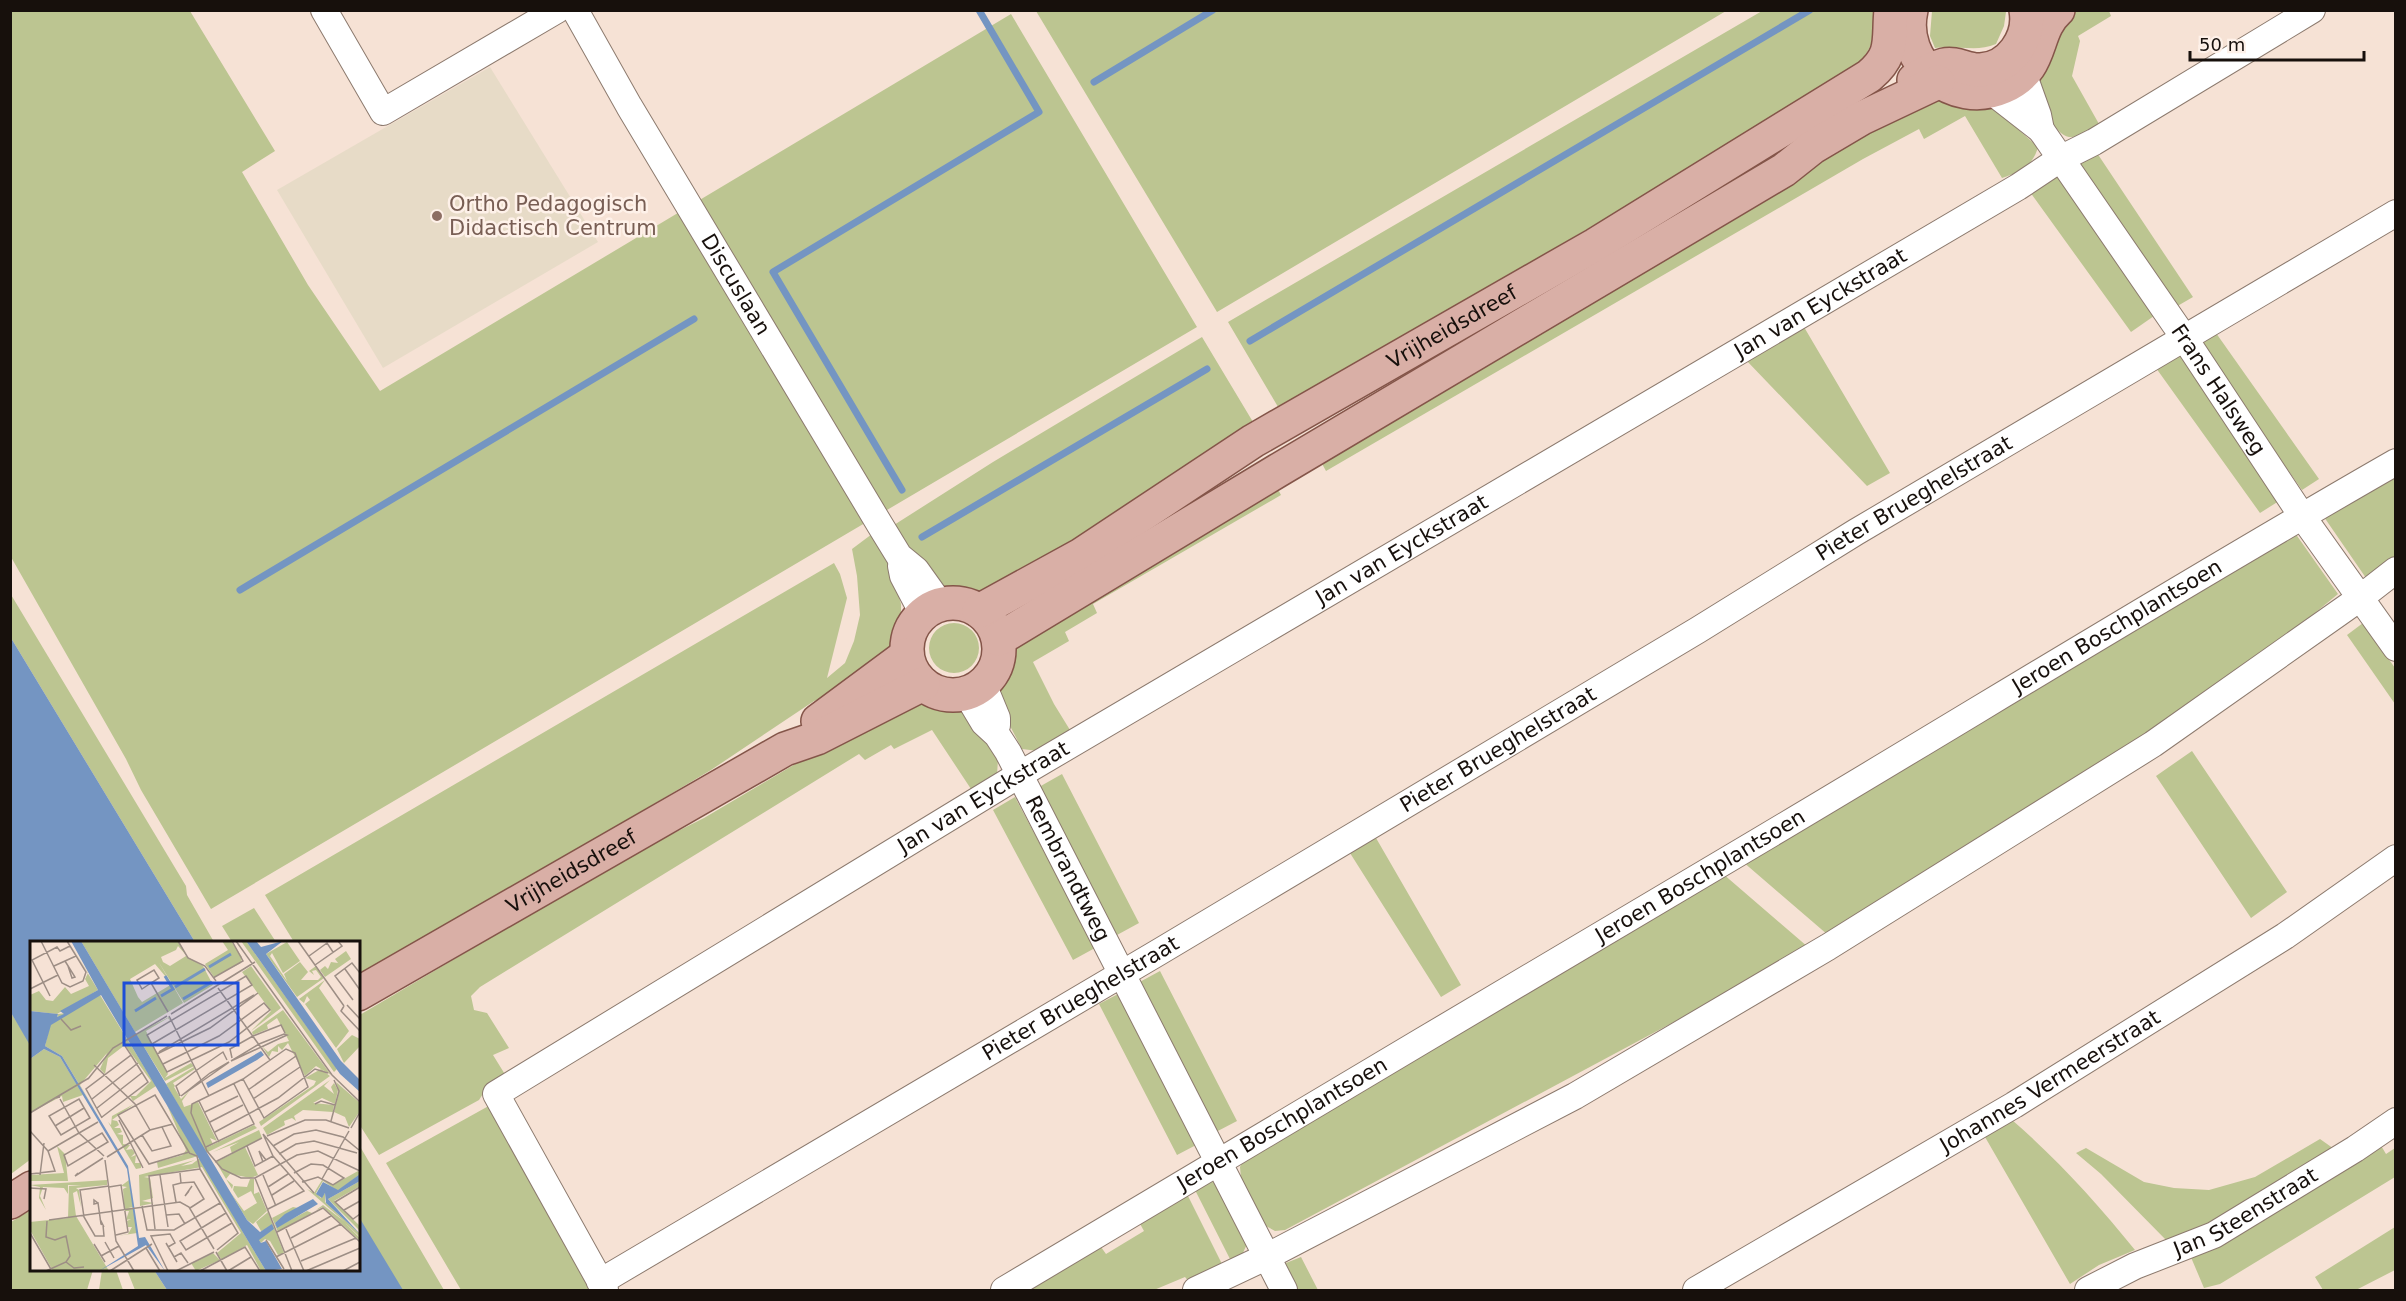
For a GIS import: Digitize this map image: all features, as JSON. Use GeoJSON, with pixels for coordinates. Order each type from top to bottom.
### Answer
{"type":"FeatureCollection","features":[{"type":"Feature","properties":{"kind":"main road"},"geometry":{"type":"LineString","coordinates":[[2026,10],[2027,56]]}},
{"type":"Feature","properties":{"kind":"main road"},"geometry":{"type":"LineString","coordinates":[[1897,13],[1920,62],[1933,77],[1964,92],[1991,91],[2014,81],[2050,17],[2058,10]]}},
{"type":"Feature","properties":{"kind":"main road","name":"Vrijheidsdreef"},"geometry":{"type":"LineString","coordinates":[[979,611],[1081,555],[1252,441],[1595,245],[1869,76],[1880,67],[1889,49],[1897,13]]}},
{"type":"Feature","properties":{"kind":"main road","name":"Vrijheidsdreef"},"geometry":{"type":"LineString","coordinates":[[999,639],[1784,170],[1813,147],[1862,118],[1889,94],[1933,77],[1945,65],[1980,70],[1991,68],[2011,57],[2027,56]]}},
{"type":"Feature","properties":{"kind":"main road"},"geometry":{"type":"LineString","coordinates":[[961,604],[979,611],[988,618],[999,639],[997,664],[991,675],[974,688],[943,694],[923,684],[915,675],[908,655],[908,640],[913,626],[932,609],[961,604]]}},
{"type":"Feature","properties":{"kind":"main road","name":"Vrijheidsdreef"},"geometry":{"type":"LineString","coordinates":[[360,993],[785,749],[856,691],[908,655]]}},
{"type":"Feature","properties":{"kind":"main road","name":"Vrijheidsdreef"},"geometry":{"type":"LineString","coordinates":[[785,749],[817,738],[923,684]]}},
{"type":"Feature","properties":{"kind":"main road"},"geometry":{"type":"LineString","coordinates":[[10,1202],[30,1189]]}},
{"type":"Feature","properties":{"kind":"street"},"geometry":{"type":"LineString","coordinates":[[324,10],[383,112],[557,10]]}},
{"type":"Feature","properties":{"kind":"street","name":"Discuslaan"},"geometry":{"type":"LineString","coordinates":[[575,10],[641,126],[899,556],[916,570],[932,609]]}},
{"type":"Feature","properties":{"kind":"street","name":"Jan van Eyckstraat"},"geometry":{"type":"LineString","coordinates":[[602,1286],[496,1094],[1019,775],[1375,563],[2008,193],[2060,159],[2094,142],[2312,10]]}},
{"type":"Feature","properties":{"kind":"street","name":"Frans Halsweg"},"geometry":{"type":"LineString","coordinates":[[2027,56],[2041,130]]}},
{"type":"Feature","properties":{"kind":"street","name":"Frans Halsweg"},"geometry":{"type":"LineString","coordinates":[[1991,91],[2041,130],[2185,339],[2302,516],[2396,648]]}},
{"type":"Feature","properties":{"kind":"street","name":"Pieter Brueghelstraat"},"geometry":{"type":"LineString","coordinates":[[602,1286],[1698,630],[1865,526],[2396,213]]}},
{"type":"Feature","properties":{"kind":"street","name":"Jeroen Boschplantsoen"},"geometry":{"type":"LineString","coordinates":[[1004,1290],[1747,848],[2258,540],[2396,462]]}},
{"type":"Feature","properties":{"kind":"street"},"geometry":{"type":"LineString","coordinates":[[1196,1290],[1268,1256],[1575,1096],[1828,947],[2153,744],[2360,598],[2396,570]]}},
{"type":"Feature","properties":{"kind":"street","name":"Rembrandtweg"},"geometry":{"type":"LineString","coordinates":[[974,688],[984,723],[997,735],[1019,775],[1284,1290]]}},
{"type":"Feature","properties":{"kind":"street","name":"Johannes Vermeerstraat"},"geometry":{"type":"LineString","coordinates":[[1696,1290],[2014,1105],[2285,936],[2396,858]]}},
{"type":"Feature","properties":{"kind":"street","name":"Jan Steenstraat"},"geometry":{"type":"LineString","coordinates":[[2088,1290],[2135,1266],[2214,1235],[2355,1149],[2396,1121]]}},
{"type":"Feature","properties":{"kind":"shaded area","name":"Ortho Pedagogisch Didactisch Centrum"},"geometry":{"type":"Polygon","coordinates":[[[490,67],[598,242],[383,368],[277,190],[490,67]]]}},
{"type":"Feature","properties":{"kind":"green space"},"geometry":{"type":"Polygon","coordinates":[[[1994,10],[2006,12],[2004,26],[1996,44],[1981,48],[1935,48],[1930,36],[1932,11],[1994,10]]]}},
{"type":"Feature","properties":{"kind":"green space"},"geometry":{"type":"Polygon","coordinates":[[[10,11],[190,11],[275,151],[242,172],[308,285],[380,391],[1011,14],[1197,327],[211,909],[141,790],[126,759],[11,557],[10,11]]]}},
{"type":"Feature","properties":{"kind":"green space"},"geometry":{"type":"Polygon","coordinates":[[[1036,11],[1726,11],[1217,312],[1036,11]]]}},
{"type":"Feature","properties":{"kind":"green space"},"geometry":{"type":"Polygon","coordinates":[[[1762,11],[1881,11],[1870,47],[1848,79],[1651,191],[1281,412],[1228,322],[1762,11]]]}},
{"type":"Feature","properties":{"kind":"green space"},"geometry":{"type":"Polygon","coordinates":[[[2074,11],[2109,11],[2111,16],[2078,36],[2080,41],[2072,76],[2099,124],[2081,135],[2069,137],[2063,135],[2051,122],[2041,104],[2036,80],[2047,52],[2074,11]]]}},
{"type":"Feature","properties":{"kind":"green space"},"geometry":{"type":"Polygon","coordinates":[[[1922,96],[1989,103],[2038,147],[2036,154],[2025,167],[2002,178],[1965,116],[1924,139],[1919,129],[1863,159],[1326,471],[1320,460],[1922,96]]]}},
{"type":"Feature","properties":{"kind":"green space"},"geometry":{"type":"Polygon","coordinates":[[[2095,150],[2193,297],[2174,308],[2072,165],[2095,150]]]}},
{"type":"Feature","properties":{"kind":"green space"},"geometry":{"type":"Polygon","coordinates":[[[2057,175],[2154,316],[2131,332],[2030,192],[2057,175]]]}},
{"type":"Feature","properties":{"kind":"green space"},"geometry":{"type":"Polygon","coordinates":[[[1804,327],[1890,473],[1867,486],[1746,360],[1804,327]]]}},
{"type":"Feature","properties":{"kind":"green space"},"geometry":{"type":"Polygon","coordinates":[[[2216,333],[2319,479],[2302,490],[2199,344],[2216,333]]]}},
{"type":"Feature","properties":{"kind":"green space"},"geometry":{"type":"Polygon","coordinates":[[[1202,337],[1256,427],[1124,517],[982,594],[965,595],[952,590],[932,576],[915,556],[894,525],[993,462],[1202,337]]]}},
{"type":"Feature","properties":{"kind":"green space"},"geometry":{"type":"Polygon","coordinates":[[[2179,353],[2279,501],[2260,513],[2156,368],[2179,353]]]}},
{"type":"Feature","properties":{"kind":"green space"},"geometry":{"type":"Polygon","coordinates":[[[2395,474],[2395,556],[2366,578],[2324,517],[2395,474]]]}},
{"type":"Feature","properties":{"kind":"green space"},"geometry":{"type":"Polygon","coordinates":[[[1273,480],[1281,495],[1093,604],[1097,613],[1065,632],[1069,641],[1033,662],[1070,730],[1038,751],[1022,749],[999,705],[998,693],[1010,649],[1273,480]]]}},
{"type":"Feature","properties":{"kind":"green space"},"geometry":{"type":"Polygon","coordinates":[[[2295,533],[2338,594],[2265,654],[2072,782],[1828,935],[1742,861],[2295,533]]]}},
{"type":"Feature","properties":{"kind":"green space"},"geometry":{"type":"Polygon","coordinates":[[[872,534],[882,550],[893,577],[901,604],[901,617],[890,651],[835,694],[814,701],[711,770],[360,978],[360,941],[293,941],[265,895],[834,563],[847,598],[827,678],[845,663],[854,641],[860,615],[852,549],[872,534]]]}},
{"type":"Feature","properties":{"kind":"green space"},"geometry":{"type":"Polygon","coordinates":[[[10,593],[186,886],[187,895],[213,941],[194,941],[11,638],[10,593]]]}},
{"type":"Feature","properties":{"kind":"green space"},"geometry":{"type":"Polygon","coordinates":[[[954,623],[968,627],[975,634],[979,648],[975,662],[968,669],[954,673],[940,669],[933,662],[929,648],[933,634],[940,627],[954,623]]]}},
{"type":"Feature","properties":{"kind":"green space"},"geometry":{"type":"Polygon","coordinates":[[[2363,623],[2395,668],[2395,704],[2347,635],[2363,623]]]}},
{"type":"Feature","properties":{"kind":"green space"},"geometry":{"type":"Polygon","coordinates":[[[920,695],[961,709],[981,729],[998,759],[997,775],[971,789],[932,730],[894,749],[891,745],[865,760],[859,754],[480,987],[471,996],[474,1010],[487,1013],[509,1048],[493,1055],[506,1076],[488,1086],[479,1100],[379,1155],[360,1126],[360,1015],[634,853],[704,818],[885,711],[920,695]]]}},
{"type":"Feature","properties":{"kind":"green space"},"geometry":{"type":"Polygon","coordinates":[[[2192,751],[2287,892],[2251,918],[2156,776],[2192,751]]]}},
{"type":"Feature","properties":{"kind":"green space"},"geometry":{"type":"Polygon","coordinates":[[[1062,774],[1139,923],[1117,935],[1039,787],[1062,774]]]}},
{"type":"Feature","properties":{"kind":"green space"},"geometry":{"type":"Polygon","coordinates":[[[1015,797],[1095,948],[1073,960],[993,810],[1015,797]]]}},
{"type":"Feature","properties":{"kind":"green space"},"geometry":{"type":"Polygon","coordinates":[[[1376,838],[1461,985],[1441,997],[1350,853],[1376,838]]]}},
{"type":"Feature","properties":{"kind":"green space"},"geometry":{"type":"Polygon","coordinates":[[[1722,873],[1808,947],[1728,993],[1285,1230],[1275,1231],[1266,1226],[1241,1178],[1240,1167],[1245,1156],[1722,873]]]}},
{"type":"Feature","properties":{"kind":"green space"},"geometry":{"type":"Polygon","coordinates":[[[254,908],[275,941],[231,941],[222,926],[254,908]]]}},
{"type":"Feature","properties":{"kind":"green space"},"geometry":{"type":"Polygon","coordinates":[[[1160,971],[1237,1121],[1214,1133],[1136,984],[1160,971]]]}},
{"type":"Feature","properties":{"kind":"green space"},"geometry":{"type":"Polygon","coordinates":[[[1120,993],[1198,1144],[1177,1155],[1099,1004],[1120,993]]]}},
{"type":"Feature","properties":{"kind":"green space"},"geometry":{"type":"Polygon","coordinates":[[[10,1011],[30,1044],[30,1160],[11,1174],[10,1011]]]}},
{"type":"Feature","properties":{"kind":"green space"},"geometry":{"type":"Polygon","coordinates":[[[494,1103],[595,1290],[461,1290],[386,1163],[494,1103]]]}},
{"type":"Feature","properties":{"kind":"green space"},"geometry":{"type":"Polygon","coordinates":[[[2012,1120],[2076,1182],[2135,1250],[2099,1265],[2070,1284],[1985,1137],[2012,1120]]]}},
{"type":"Feature","properties":{"kind":"green space"},"geometry":{"type":"Polygon","coordinates":[[[2320,1139],[2337,1151],[2203,1232],[2167,1241],[2101,1174],[2076,1153],[2086,1148],[2144,1182],[2174,1188],[2209,1190],[2255,1177],[2320,1139]]]}},
{"type":"Feature","properties":{"kind":"green space"},"geometry":{"type":"Polygon","coordinates":[[[2380,1144],[2386,1154],[2395,1148],[2395,1177],[2220,1284],[2204,1288],[2190,1255],[2380,1144]]]}},
{"type":"Feature","properties":{"kind":"green space"},"geometry":{"type":"Polygon","coordinates":[[[360,1146],[444,1290],[401,1290],[360,1221],[360,1146]]]}},
{"type":"Feature","properties":{"kind":"green space"},"geometry":{"type":"Polygon","coordinates":[[[1209,1181],[1216,1183],[1247,1244],[1242,1255],[1230,1259],[1194,1188],[1209,1181]]]}},
{"type":"Feature","properties":{"kind":"green space"},"geometry":{"type":"Polygon","coordinates":[[[1186,1192],[1223,1266],[1190,1283],[1185,1277],[1154,1290],[1025,1290],[1101,1247],[1106,1254],[1144,1231],[1139,1222],[1186,1192]]]}},
{"type":"Feature","properties":{"kind":"green space"},"geometry":{"type":"Polygon","coordinates":[[[30,1211],[30,1271],[93,1271],[87,1290],[11,1290],[11,1222],[30,1211]]]}},
{"type":"Feature","properties":{"kind":"green space"},"geometry":{"type":"Polygon","coordinates":[[[2395,1227],[2395,1270],[2356,1290],[2323,1290],[2315,1277],[2395,1227]]]}},
{"type":"Feature","properties":{"kind":"green space"},"geometry":{"type":"Polygon","coordinates":[[[1301,1257],[1318,1290],[1293,1290],[1281,1265],[1301,1257]]]}},
{"type":"Feature","properties":{"kind":"green space"},"geometry":{"type":"Polygon","coordinates":[[[102,1271],[116,1271],[123,1290],[99,1290],[102,1271]]]}},
{"type":"Feature","properties":{"kind":"green space"},"geometry":{"type":"Polygon","coordinates":[[[127,1271],[155,1271],[167,1290],[135,1290],[127,1271]]]}},
{"type":"Feature","properties":{"kind":"water"},"geometry":{"type":"Polygon","coordinates":[[[11,638],[194,941],[30,941],[30,1045],[10,1011],[11,638]]]}},
{"type":"Feature","properties":{"kind":"water"},"geometry":{"type":"Polygon","coordinates":[[[360,1219],[403,1290],[167,1290],[155,1271],[360,1271],[360,1219]]]}},
{"type":"Feature","properties":{"kind":"waterway"},"geometry":{"type":"LineString","coordinates":[[902,490],[773,272],[1039,112],[979,10]]}},
{"type":"Feature","properties":{"kind":"waterway"},"geometry":{"type":"LineString","coordinates":[[1094,82],[1213,10]]}},
{"type":"Feature","properties":{"kind":"waterway"},"geometry":{"type":"LineString","coordinates":[[1250,341],[1810,10]]}},
{"type":"Feature","properties":{"kind":"waterway"},"geometry":{"type":"LineString","coordinates":[[240,590],[694,319]]}},
{"type":"Feature","properties":{"kind":"waterway"},"geometry":{"type":"LineString","coordinates":[[922,537],[1207,369]]}},
{"type":"Feature","properties":{"kind":"place","name":"Ortho Pedagogisch Didactisch Centrum"},"geometry":{"type":"Point","coordinates":[437,216]}}]}
